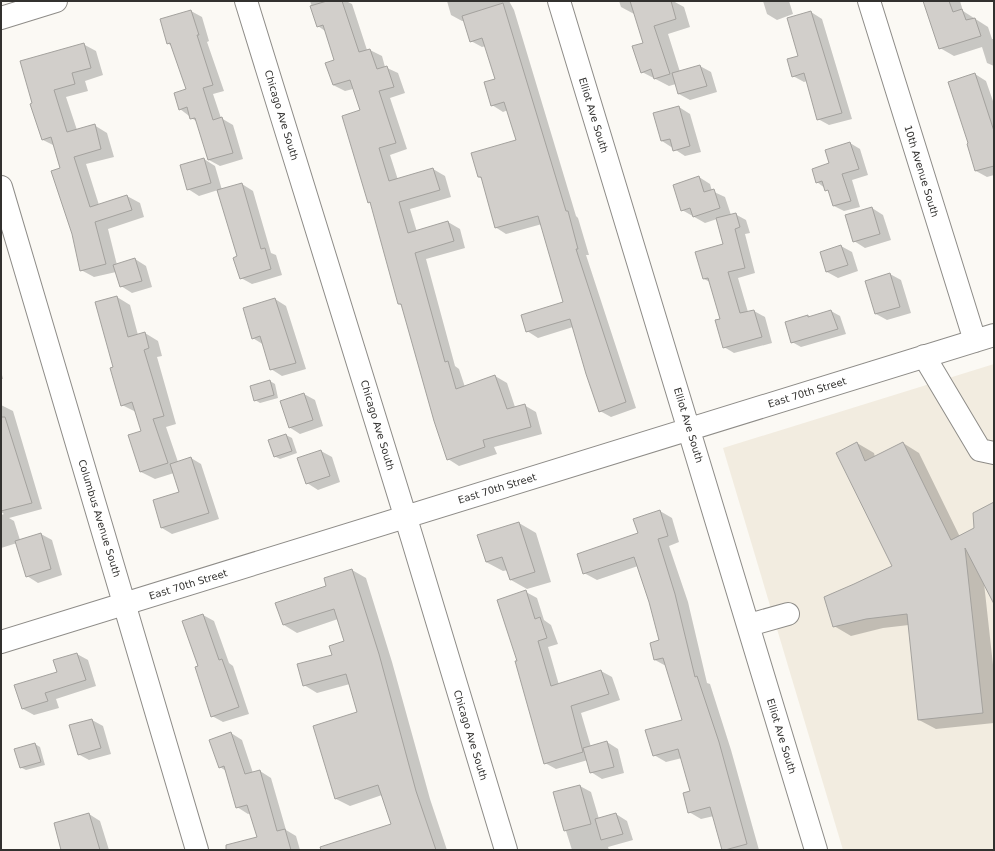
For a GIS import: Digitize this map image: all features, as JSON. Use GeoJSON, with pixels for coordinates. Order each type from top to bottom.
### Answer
{"type":"FeatureCollection","features":[{"type":"Feature","properties":{"kind":"street"},"geometry":{"type":"LineString","coordinates":[[1,18],[56,1]]}},
{"type":"Feature","properties":{"kind":"street","name":"Chicago Ave South"},"geometry":{"type":"LineString","coordinates":[[246,1],[406,516],[506,850]]}},
{"type":"Feature","properties":{"kind":"street","name":"Elliot Ave South"},"geometry":{"type":"LineString","coordinates":[[559,1],[690,428],[816,850]]}},
{"type":"Feature","properties":{"kind":"street","name":"10th Avenue South"},"geometry":{"type":"LineString","coordinates":[[869,1],[984,338]]}},
{"type":"Feature","properties":{"kind":"street","name":"Columbus Avenue South"},"geometry":{"type":"LineString","coordinates":[[1,187],[197,850]]}},
{"type":"Feature","properties":{"kind":"street","name":"East 70th Street"},"geometry":{"type":"LineString","coordinates":[[1,642],[984,338]]}},
{"type":"Feature","properties":{"kind":"street"},"geometry":{"type":"LineString","coordinates":[[924,356],[980,450],[994,454]]}},
{"type":"Feature","properties":{"kind":"street"},"geometry":{"type":"LineString","coordinates":[[749,625],[788,614]]}},
{"type":"Feature","properties":{"kind":"shaded area"},"geometry":{"type":"Polygon","coordinates":[[[994,364],[994,850],[843,850],[723,448],[994,364]]]}},
{"type":"Feature","properties":{"kind":"building"},"geometry":{"type":"Polygon","coordinates":[[[327,1],[342,1],[359,52],[370,49],[377,69],[387,66],[394,87],[379,91],[396,143],[379,148],[389,181],[433,168],[440,190],[399,202],[408,233],[448,221],[454,241],[415,253],[445,362],[448,361],[456,389],[495,375],[507,409],[525,404],[531,427],[483,440],[485,447],[447,460],[434,421],[401,304],[398,304],[370,202],[368,203],[342,116],[360,110],[350,80],[333,85],[325,63],[334,60],[323,25],[317,27],[310,6],[327,1]]]}},
{"type":"Feature","properties":{"kind":"building"},"geometry":{"type":"Polygon","coordinates":[[[630,1],[671,1],[676,19],[654,26],[670,74],[654,79],[651,69],[641,73],[632,46],[643,43],[630,1]]]}},
{"type":"Feature","properties":{"kind":"building"},"geometry":{"type":"Polygon","coordinates":[[[923,1],[949,1],[953,12],[962,9],[966,20],[975,18],[981,36],[939,49],[923,1]]]}},
{"type":"Feature","properties":{"kind":"building"},"geometry":{"type":"Polygon","coordinates":[[[503,3],[566,211],[568,211],[578,249],[576,249],[626,402],[599,412],[570,319],[526,332],[521,315],[563,302],[538,216],[495,228],[481,177],[478,177],[471,153],[516,140],[504,102],[491,106],[484,82],[495,79],[482,38],[470,42],[462,16],[503,3]]]}},
{"type":"Feature","properties":{"kind":"building"},"geometry":{"type":"Polygon","coordinates":[[[191,10],[199,35],[197,35],[213,85],[203,88],[213,120],[222,117],[233,153],[208,160],[195,118],[190,119],[187,107],[179,110],[174,93],[186,89],[170,43],[167,44],[160,19],[191,10]]]}},
{"type":"Feature","properties":{"kind":"building"},"geometry":{"type":"Polygon","coordinates":[[[811,11],[842,113],[817,120],[804,73],[792,77],[787,59],[798,56],[787,18],[811,11]]]}},
{"type":"Feature","properties":{"kind":"building"},"geometry":{"type":"Polygon","coordinates":[[[84,43],[91,68],[72,73],[75,84],[54,90],[67,132],[95,124],[101,149],[74,157],[90,207],[127,195],[132,210],[95,222],[106,264],[80,271],[72,234],[51,171],[60,168],[51,137],[42,140],[30,104],[32,103],[20,61],[84,43]]]}},
{"type":"Feature","properties":{"kind":"building"},"geometry":{"type":"Polygon","coordinates":[[[700,65],[707,86],[678,94],[672,73],[700,65]]]}},
{"type":"Feature","properties":{"kind":"building"},"geometry":{"type":"Polygon","coordinates":[[[975,73],[994,131],[994,166],[975,171],[967,144],[968,143],[948,82],[975,73]]]}},
{"type":"Feature","properties":{"kind":"building"},"geometry":{"type":"Polygon","coordinates":[[[679,106],[690,146],[673,151],[670,139],[661,141],[653,113],[679,106]]]}},
{"type":"Feature","properties":{"kind":"building"},"geometry":{"type":"Polygon","coordinates":[[[850,142],[859,169],[842,174],[851,201],[833,206],[828,190],[825,191],[822,181],[816,183],[812,169],[829,163],[825,150],[850,142]]]}},
{"type":"Feature","properties":{"kind":"building"},"geometry":{"type":"Polygon","coordinates":[[[204,158],[211,183],[187,190],[180,165],[204,158]]]}},
{"type":"Feature","properties":{"kind":"building"},"geometry":{"type":"Polygon","coordinates":[[[699,176],[704,192],[714,189],[720,208],[693,217],[690,208],[681,211],[673,185],[699,176]]]}},
{"type":"Feature","properties":{"kind":"building"},"geometry":{"type":"Polygon","coordinates":[[[242,183],[261,249],[265,248],[271,269],[240,279],[233,258],[237,256],[217,190],[242,183]]]}},
{"type":"Feature","properties":{"kind":"building"},"geometry":{"type":"Polygon","coordinates":[[[872,207],[880,234],[853,242],[845,215],[872,207]]]}},
{"type":"Feature","properties":{"kind":"building"},"geometry":{"type":"Polygon","coordinates":[[[736,213],[740,227],[735,229],[745,268],[728,272],[740,313],[754,310],[762,337],[723,348],[715,320],[720,319],[708,278],[703,279],[695,252],[723,244],[716,218],[736,213]]]}},
{"type":"Feature","properties":{"kind":"building"},"geometry":{"type":"Polygon","coordinates":[[[841,245],[848,265],[826,272],[820,252],[841,245]]]}},
{"type":"Feature","properties":{"kind":"building"},"geometry":{"type":"Polygon","coordinates":[[[135,258],[142,281],[120,287],[113,265],[135,258]]]}},
{"type":"Feature","properties":{"kind":"building"},"geometry":{"type":"Polygon","coordinates":[[[890,273],[900,307],[875,314],[865,281],[890,273]]]}},
{"type":"Feature","properties":{"kind":"building"},"geometry":{"type":"Polygon","coordinates":[[[117,296],[128,337],[145,332],[149,348],[144,350],[164,416],[153,419],[168,463],[140,472],[128,435],[141,431],[132,402],[121,406],[110,368],[113,367],[95,302],[117,296]]]}},
{"type":"Feature","properties":{"kind":"building"},"geometry":{"type":"Polygon","coordinates":[[[275,298],[296,363],[270,370],[260,336],[252,339],[243,308],[275,298]]]}},
{"type":"Feature","properties":{"kind":"building"},"geometry":{"type":"Polygon","coordinates":[[[831,310],[838,329],[791,343],[785,322],[831,310]]]}},
{"type":"Feature","properties":{"kind":"building"},"geometry":{"type":"Polygon","coordinates":[[[270,380],[274,395],[254,401],[250,386],[270,380]]]}},
{"type":"Feature","properties":{"kind":"building"},"geometry":{"type":"Polygon","coordinates":[[[304,393],[313,420],[289,428],[280,401],[304,393]]]}},
{"type":"Feature","properties":{"kind":"building"},"geometry":{"type":"Polygon","coordinates":[[[1,417],[5,417],[32,503],[1,511],[1,417]]]}},
{"type":"Feature","properties":{"kind":"building"},"geometry":{"type":"Polygon","coordinates":[[[286,434],[292,451],[274,457],[268,440],[286,434]]]}},
{"type":"Feature","properties":{"kind":"building"},"geometry":{"type":"Polygon","coordinates":[[[857,442],[865,461],[903,442],[951,540],[974,528],[973,513],[994,502],[994,604],[965,548],[983,713],[918,720],[907,614],[866,619],[833,627],[824,597],[892,566],[836,453],[857,442]]]}},
{"type":"Feature","properties":{"kind":"building"},"geometry":{"type":"Polygon","coordinates":[[[321,450],[330,476],[306,484],[297,458],[321,450]]]}},
{"type":"Feature","properties":{"kind":"building"},"geometry":{"type":"Polygon","coordinates":[[[191,457],[209,513],[161,528],[153,500],[179,492],[170,464],[191,457]]]}},
{"type":"Feature","properties":{"kind":"building"},"geometry":{"type":"Polygon","coordinates":[[[660,510],[668,536],[658,539],[675,594],[695,677],[697,676],[719,742],[747,844],[725,850],[722,850],[710,807],[688,813],[683,793],[690,791],[678,749],[653,756],[645,730],[682,720],[663,658],[654,660],[650,643],[659,640],[649,602],[634,557],[583,574],[577,554],[638,533],[633,519],[660,510]]]}},
{"type":"Feature","properties":{"kind":"building"},"geometry":{"type":"Polygon","coordinates":[[[519,522],[535,572],[510,580],[502,557],[486,562],[477,535],[519,522]]]}},
{"type":"Feature","properties":{"kind":"building"},"geometry":{"type":"Polygon","coordinates":[[[41,533],[51,569],[26,577],[15,541],[41,533]]]}},
{"type":"Feature","properties":{"kind":"building"},"geometry":{"type":"Polygon","coordinates":[[[352,569],[379,654],[416,791],[436,850],[321,850],[320,847],[391,824],[378,785],[335,799],[313,726],[357,712],[346,674],[303,686],[297,664],[332,655],[329,646],[344,641],[334,609],[283,625],[275,603],[326,586],[324,578],[352,569]]]}},
{"type":"Feature","properties":{"kind":"building"},"geometry":{"type":"Polygon","coordinates":[[[526,590],[535,619],[540,617],[547,638],[538,641],[551,686],[601,670],[609,694],[571,706],[583,752],[544,764],[515,661],[517,661],[497,600],[526,590]]]}},
{"type":"Feature","properties":{"kind":"building"},"geometry":{"type":"Polygon","coordinates":[[[203,614],[219,660],[222,659],[239,707],[211,717],[195,667],[198,666],[182,621],[203,614]]]}},
{"type":"Feature","properties":{"kind":"building"},"geometry":{"type":"Polygon","coordinates":[[[77,653],[86,680],[45,693],[48,701],[22,709],[14,685],[57,672],[53,660],[77,653]]]}},
{"type":"Feature","properties":{"kind":"building"},"geometry":{"type":"Polygon","coordinates":[[[92,719],[101,748],[78,755],[69,725],[92,719]]]}},
{"type":"Feature","properties":{"kind":"building"},"geometry":{"type":"Polygon","coordinates":[[[231,732],[245,774],[260,770],[277,831],[285,829],[291,850],[226,850],[226,845],[257,837],[247,805],[236,808],[224,766],[219,768],[209,740],[231,732]]]}},
{"type":"Feature","properties":{"kind":"building"},"geometry":{"type":"Polygon","coordinates":[[[607,741],[614,767],[590,773],[583,748],[607,741]]]}},
{"type":"Feature","properties":{"kind":"building"},"geometry":{"type":"Polygon","coordinates":[[[35,743],[41,762],[20,768],[14,749],[35,743]]]}},
{"type":"Feature","properties":{"kind":"building"},"geometry":{"type":"Polygon","coordinates":[[[580,785],[591,824],[564,831],[553,792],[580,785]]]}},
{"type":"Feature","properties":{"kind":"building"},"geometry":{"type":"Polygon","coordinates":[[[89,813],[100,850],[61,850],[54,823],[89,813]]]}},
{"type":"Feature","properties":{"kind":"building"},"geometry":{"type":"Polygon","coordinates":[[[616,813],[623,834],[601,840],[595,819],[616,813]]]}}]}
